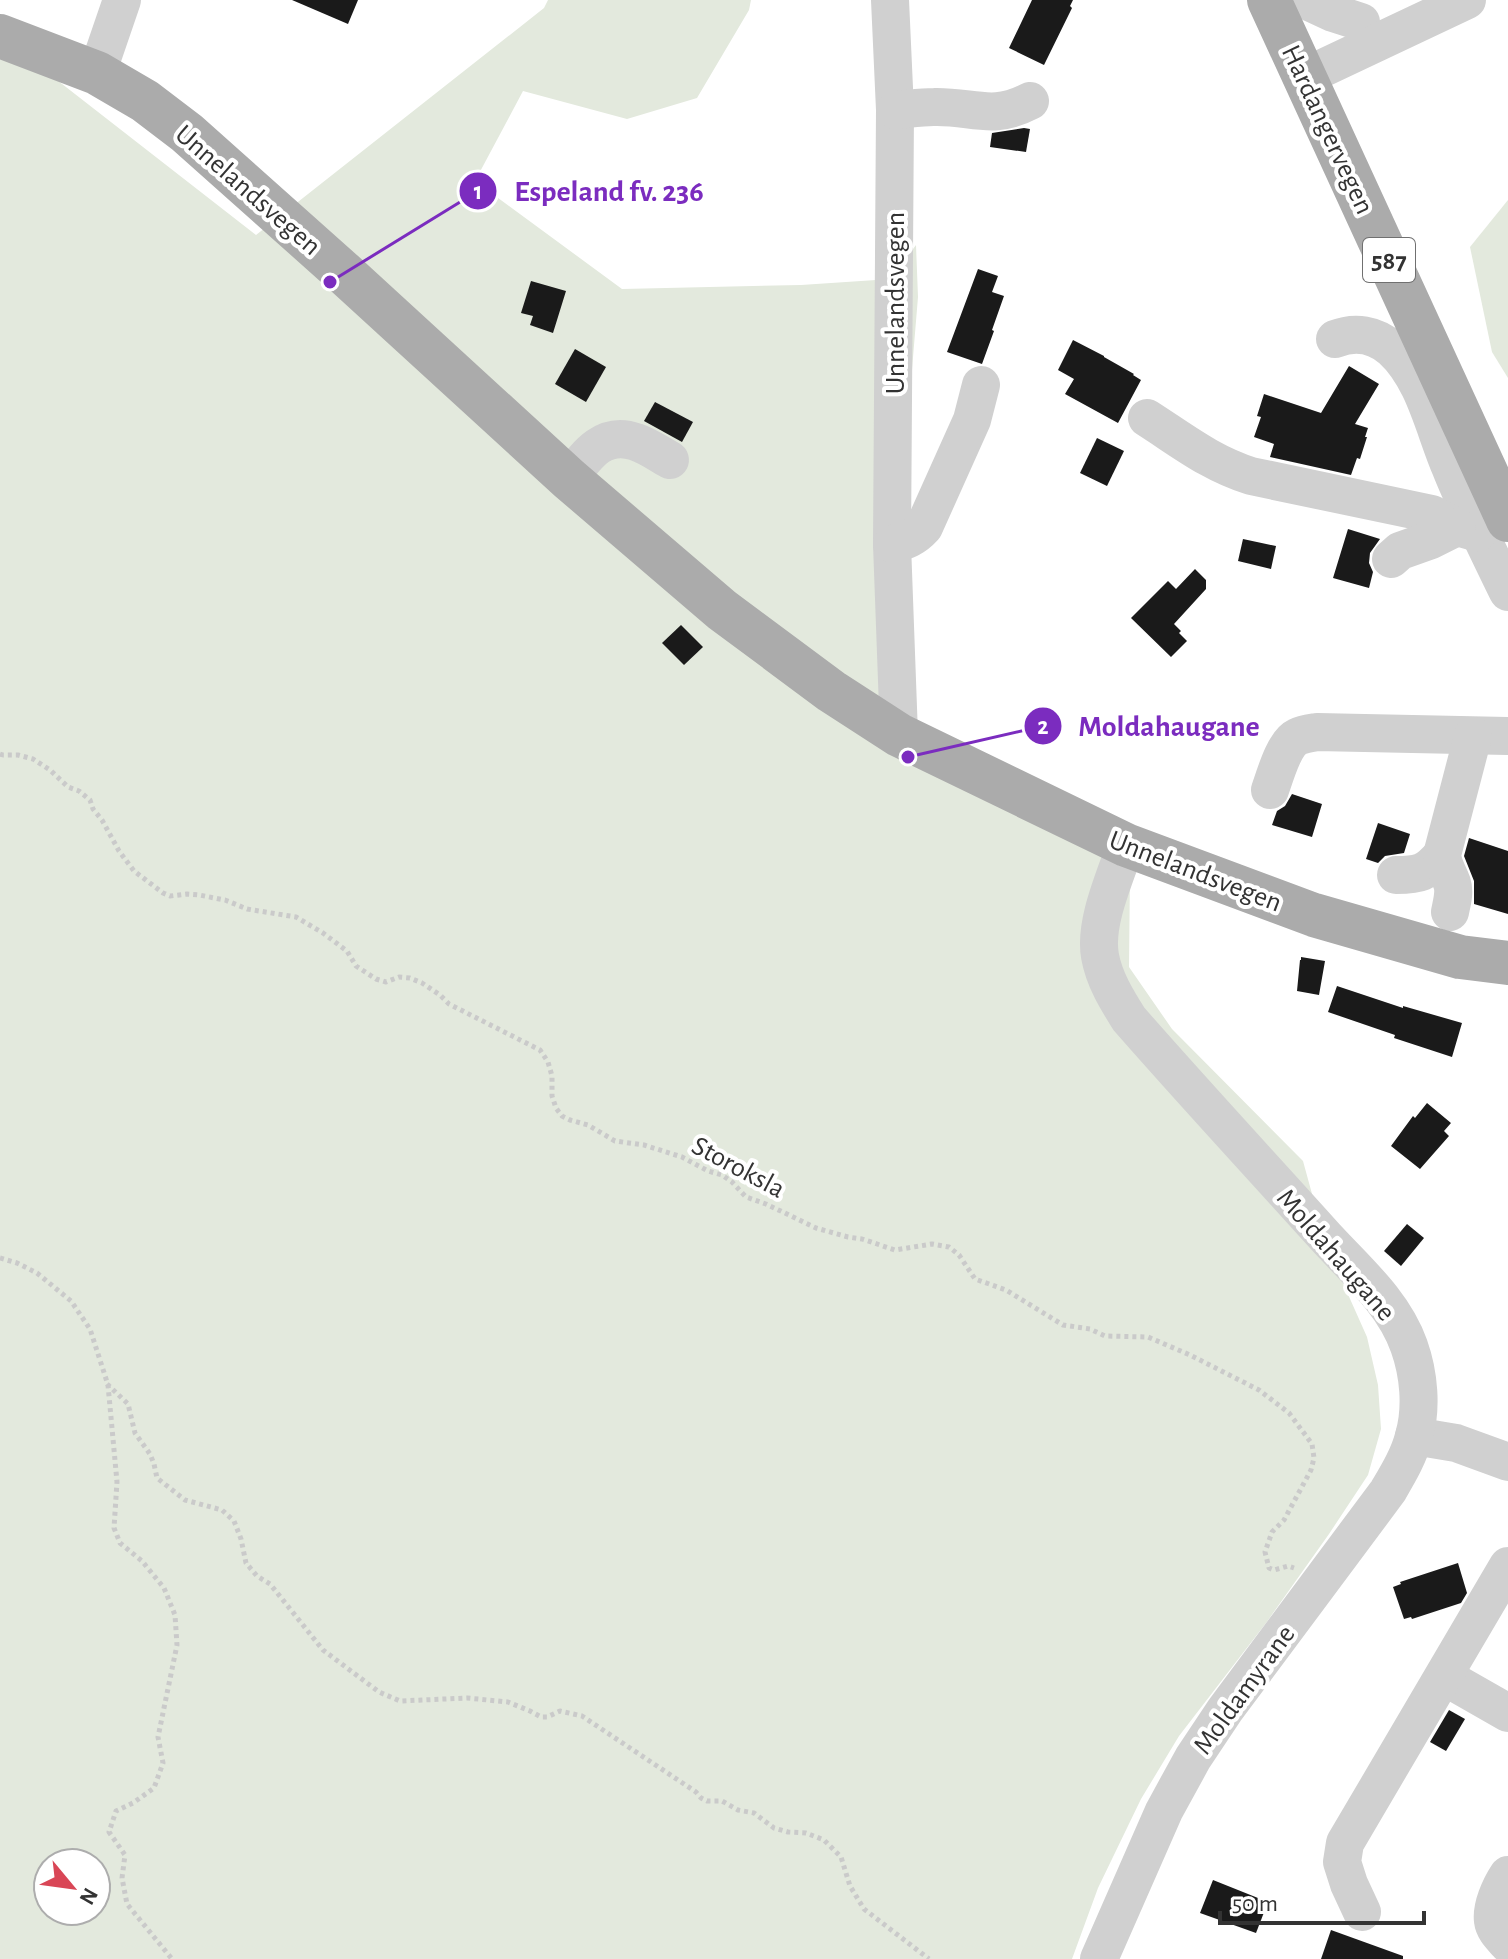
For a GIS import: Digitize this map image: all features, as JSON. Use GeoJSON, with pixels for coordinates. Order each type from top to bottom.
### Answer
{"type":"FeatureCollection","features":[{"type":"Feature","properties":{"kind":"main road","name":"Hardangervegen"},"geometry":{"type":"LineString","coordinates":[[1269,0],[1304,77],[1481,527]]}},
{"type":"Feature","properties":{"kind":"main road","name":"Unnelandsvegen"},"geometry":{"type":"LineString","coordinates":[[0,36],[97,73],[145,101],[187,133],[569,479],[722,610],[831,691],[899,735],[1126,845],[1314,915],[1460,957],[1508,963]]}},
{"type":"Feature","properties":{"kind":"street"},"geometry":{"type":"LineString","coordinates":[[97,73],[122,0]]}},
{"type":"Feature","properties":{"kind":"street","name":"Unnelandsvegen"},"geometry":{"type":"LineString","coordinates":[[890,0],[895,110],[892,544],[899,735]]}},
{"type":"Feature","properties":{"kind":"street"},"geometry":{"type":"LineString","coordinates":[[1305,0],[1333,13],[1367,23]]}},
{"type":"Feature","properties":{"kind":"street"},"geometry":{"type":"LineString","coordinates":[[1304,77],[1367,23],[1467,0]]}},
{"type":"Feature","properties":{"kind":"street"},"geometry":{"type":"LineString","coordinates":[[895,110],[936,106],[998,113],[1030,101]]}},
{"type":"Feature","properties":{"kind":"street"},"geometry":{"type":"LineString","coordinates":[[1335,339],[1359,333],[1376,339],[1391,348],[1414,377],[1450,467],[1481,527],[1508,592]]}},
{"type":"Feature","properties":{"kind":"street"},"geometry":{"type":"LineString","coordinates":[[892,544],[907,541],[924,527],[972,420],[981,385]]}},
{"type":"Feature","properties":{"kind":"street"},"geometry":{"type":"LineString","coordinates":[[1147,418],[1206,457],[1251,476],[1481,527]]}},
{"type":"Feature","properties":{"kind":"street"},"geometry":{"type":"LineString","coordinates":[[569,479],[592,450],[609,441],[638,442],[670,460]]}},
{"type":"Feature","properties":{"kind":"street"},"geometry":{"type":"LineString","coordinates":[[1391,559],[1400,551],[1481,527]]}},
{"type":"Feature","properties":{"kind":"street"},"geometry":{"type":"LineString","coordinates":[[1270,790],[1285,750],[1299,735],[1317,732],[1491,736],[1442,855],[1422,873],[1396,875]]}},
{"type":"Feature","properties":{"kind":"street","name":"Moldahaugane"},"geometry":{"type":"LineString","coordinates":[[1126,845],[1101,927],[1099,954],[1110,986],[1129,1019],[1370,1284],[1391,1311],[1409,1345],[1416,1375],[1418,1405],[1414,1436]]}},
{"type":"Feature","properties":{"kind":"street"},"geometry":{"type":"LineString","coordinates":[[1442,855],[1454,895],[1450,912]]}},
{"type":"Feature","properties":{"kind":"street"},"geometry":{"type":"LineString","coordinates":[[1414,1436],[1456,1443],[1508,1462]]}},
{"type":"Feature","properties":{"kind":"street","name":"Moldamyrane"},"geometry":{"type":"LineString","coordinates":[[1099,1959],[1164,1811],[1193,1758],[1225,1710],[1388,1491],[1403,1465],[1414,1436]]}},
{"type":"Feature","properties":{"kind":"street"},"geometry":{"type":"LineString","coordinates":[[1362,1912],[1342,1862],[1345,1843],[1508,1566]]}},
{"type":"Feature","properties":{"kind":"street"},"geometry":{"type":"LineString","coordinates":[[1445,1677],[1508,1713]]}},
{"type":"Feature","properties":{"kind":"street"},"geometry":{"type":"LineString","coordinates":[[1508,1875],[1495,1903],[1493,1922],[1498,1934],[1508,1944]]}},
{"type":"Feature","properties":{"kind":"path","name":"Storoksla"},"geometry":{"type":"LineString","coordinates":[[0,754],[33,759],[90,800],[134,871],[163,893],[170,896],[199,895],[225,900],[247,909],[296,917],[347,951],[356,966],[376,979],[386,982],[399,977],[422,983],[449,1004],[540,1050],[548,1062],[552,1096],[562,1116],[588,1125],[615,1141],[644,1145],[682,1157],[722,1175],[746,1197],[816,1228],[895,1250],[932,1244],[949,1247],[959,1255],[975,1279],[1006,1290],[1063,1325],[1090,1329],[1105,1336],[1148,1337],[1259,1390],[1289,1413],[1312,1444],[1314,1458],[1311,1470],[1284,1520],[1272,1532],[1265,1552],[1266,1562],[1274,1570],[1291,1566],[1319,1583]]}},
{"type":"Feature","properties":{"kind":"path"},"geometry":{"type":"LineString","coordinates":[[0,1258],[37,1273],[71,1301],[90,1329],[107,1384],[117,1482],[114,1528],[120,1543],[142,1561],[164,1588],[175,1615],[177,1645],[158,1737],[163,1763],[154,1788],[116,1811],[109,1832],[125,1855],[122,1878],[127,1904],[172,1959]]}},
{"type":"Feature","properties":{"kind":"path"},"geometry":{"type":"LineString","coordinates":[[107,1384],[128,1404],[135,1433],[150,1454],[157,1478],[185,1500],[222,1510],[234,1521],[246,1563],[257,1576],[270,1584],[323,1650],[379,1692],[400,1701],[467,1698],[508,1702],[541,1717],[560,1711],[582,1716],[707,1801],[722,1801],[738,1810],[754,1813],[774,1828],[806,1833],[824,1840],[841,1857],[850,1886],[864,1909],[929,1959]]}},
{"type":"Feature","properties":{"kind":"shaded area"},"geometry":{"type":"Polygon","coordinates":[[[548,0],[751,0],[749,10],[697,98],[627,119],[523,91],[475,181],[622,289],[801,285],[891,279],[916,245],[918,297],[888,659],[888,714],[1130,872],[1129,967],[1172,1029],[1303,1161],[1326,1245],[1367,1337],[1378,1385],[1381,1429],[1368,1475],[1266,1623],[1179,1736],[1141,1799],[1098,1888],[1072,1959],[0,1959],[0,56],[48,73],[256,235],[544,8],[548,0]]]}},
{"type":"Feature","properties":{"kind":"shaded area"},"geometry":{"type":"Polygon","coordinates":[[[1508,200],[1508,378],[1492,352],[1470,247],[1508,200]]]}},
{"type":"Feature","properties":{"kind":"building"},"geometry":{"type":"Polygon","coordinates":[[[292,0],[358,0],[348,24],[292,0]]]}},
{"type":"Feature","properties":{"kind":"building"},"geometry":{"type":"Polygon","coordinates":[[[1032,0],[1073,0],[1044,65],[1009,48],[1032,0]]]}},
{"type":"Feature","properties":{"kind":"building"},"geometry":{"type":"Polygon","coordinates":[[[1030,129],[1026,152],[990,147],[992,133],[1030,129]]]}},
{"type":"Feature","properties":{"kind":"building"},"geometry":{"type":"Polygon","coordinates":[[[978,269],[998,276],[992,292],[1004,296],[982,364],[947,352],[978,269]]]}},
{"type":"Feature","properties":{"kind":"building"},"geometry":{"type":"Polygon","coordinates":[[[531,281],[566,291],[553,333],[530,325],[533,316],[521,313],[531,281]]]}},
{"type":"Feature","properties":{"kind":"building"},"geometry":{"type":"Polygon","coordinates":[[[1073,340],[1141,380],[1118,423],[1065,394],[1074,379],[1058,370],[1073,340]]]}},
{"type":"Feature","properties":{"kind":"building"},"geometry":{"type":"Polygon","coordinates":[[[575,349],[606,367],[586,402],[555,384],[575,349]]]}},
{"type":"Feature","properties":{"kind":"building"},"geometry":{"type":"Polygon","coordinates":[[[1349,366],[1379,384],[1355,424],[1368,428],[1360,459],[1357,458],[1351,475],[1270,457],[1274,444],[1254,437],[1264,394],[1321,413],[1349,366]]]}},
{"type":"Feature","properties":{"kind":"building"},"geometry":{"type":"Polygon","coordinates":[[[655,402],[693,422],[682,442],[644,421],[655,402]]]}},
{"type":"Feature","properties":{"kind":"building"},"geometry":{"type":"Polygon","coordinates":[[[1097,438],[1124,451],[1107,486],[1080,473],[1097,438]]]}},
{"type":"Feature","properties":{"kind":"building"},"geometry":{"type":"Polygon","coordinates":[[[1348,529],[1380,539],[1370,553],[1369,563],[1373,572],[1369,588],[1333,578],[1348,529]]]}},
{"type":"Feature","properties":{"kind":"building"},"geometry":{"type":"Polygon","coordinates":[[[1243,539],[1276,546],[1271,569],[1238,561],[1243,539]]]}},
{"type":"Feature","properties":{"kind":"building"},"geometry":{"type":"Polygon","coordinates":[[[1195,569],[1206,580],[1206,589],[1174,624],[1187,641],[1171,657],[1131,618],[1168,581],[1176,589],[1195,569]]]}},
{"type":"Feature","properties":{"kind":"building"},"geometry":{"type":"Polygon","coordinates":[[[681,625],[703,647],[684,665],[662,643],[681,625]]]}},
{"type":"Feature","properties":{"kind":"building"},"geometry":{"type":"Polygon","coordinates":[[[1292,794],[1322,804],[1312,837],[1272,825],[1277,811],[1285,806],[1292,794]]]}},
{"type":"Feature","properties":{"kind":"building"},"geometry":{"type":"Polygon","coordinates":[[[1378,823],[1410,834],[1404,853],[1385,856],[1378,863],[1366,859],[1378,823]]]}},
{"type":"Feature","properties":{"kind":"building"},"geometry":{"type":"Polygon","coordinates":[[[1469,838],[1508,851],[1508,914],[1474,904],[1474,881],[1464,856],[1469,838]]]}},
{"type":"Feature","properties":{"kind":"building"},"geometry":{"type":"Polygon","coordinates":[[[1301,957],[1325,961],[1319,995],[1297,991],[1301,957]]]}},
{"type":"Feature","properties":{"kind":"building"},"geometry":{"type":"Polygon","coordinates":[[[1337,986],[1462,1023],[1452,1057],[1328,1012],[1337,986]]]}},
{"type":"Feature","properties":{"kind":"building"},"geometry":{"type":"Polygon","coordinates":[[[1427,1103],[1451,1123],[1444,1131],[1449,1136],[1420,1169],[1391,1146],[1427,1103]]]}},
{"type":"Feature","properties":{"kind":"building"},"geometry":{"type":"Polygon","coordinates":[[[1407,1224],[1424,1238],[1401,1266],[1384,1251],[1407,1224]]]}},
{"type":"Feature","properties":{"kind":"building"},"geometry":{"type":"Polygon","coordinates":[[[1458,1563],[1467,1593],[1461,1603],[1404,1619],[1393,1587],[1458,1563]]]}},
{"type":"Feature","properties":{"kind":"building"},"geometry":{"type":"Polygon","coordinates":[[[1449,1710],[1465,1719],[1446,1751],[1430,1742],[1449,1710]]]}},
{"type":"Feature","properties":{"kind":"building"},"geometry":{"type":"Polygon","coordinates":[[[1213,1880],[1268,1902],[1256,1933],[1200,1913],[1213,1880]]]}},
{"type":"Feature","properties":{"kind":"building"},"geometry":{"type":"Polygon","coordinates":[[[1331,1930],[1403,1956],[1403,1959],[1321,1959],[1331,1930]]]}},
{"type":"Feature","properties":{"kind":"place","name":"Espeland fv. 236"},"geometry":{"type":"Point","coordinates":[330,282]}},
{"type":"Feature","properties":{"kind":"place","name":"Moldahaugane"},"geometry":{"type":"Point","coordinates":[908,757]}}]}
